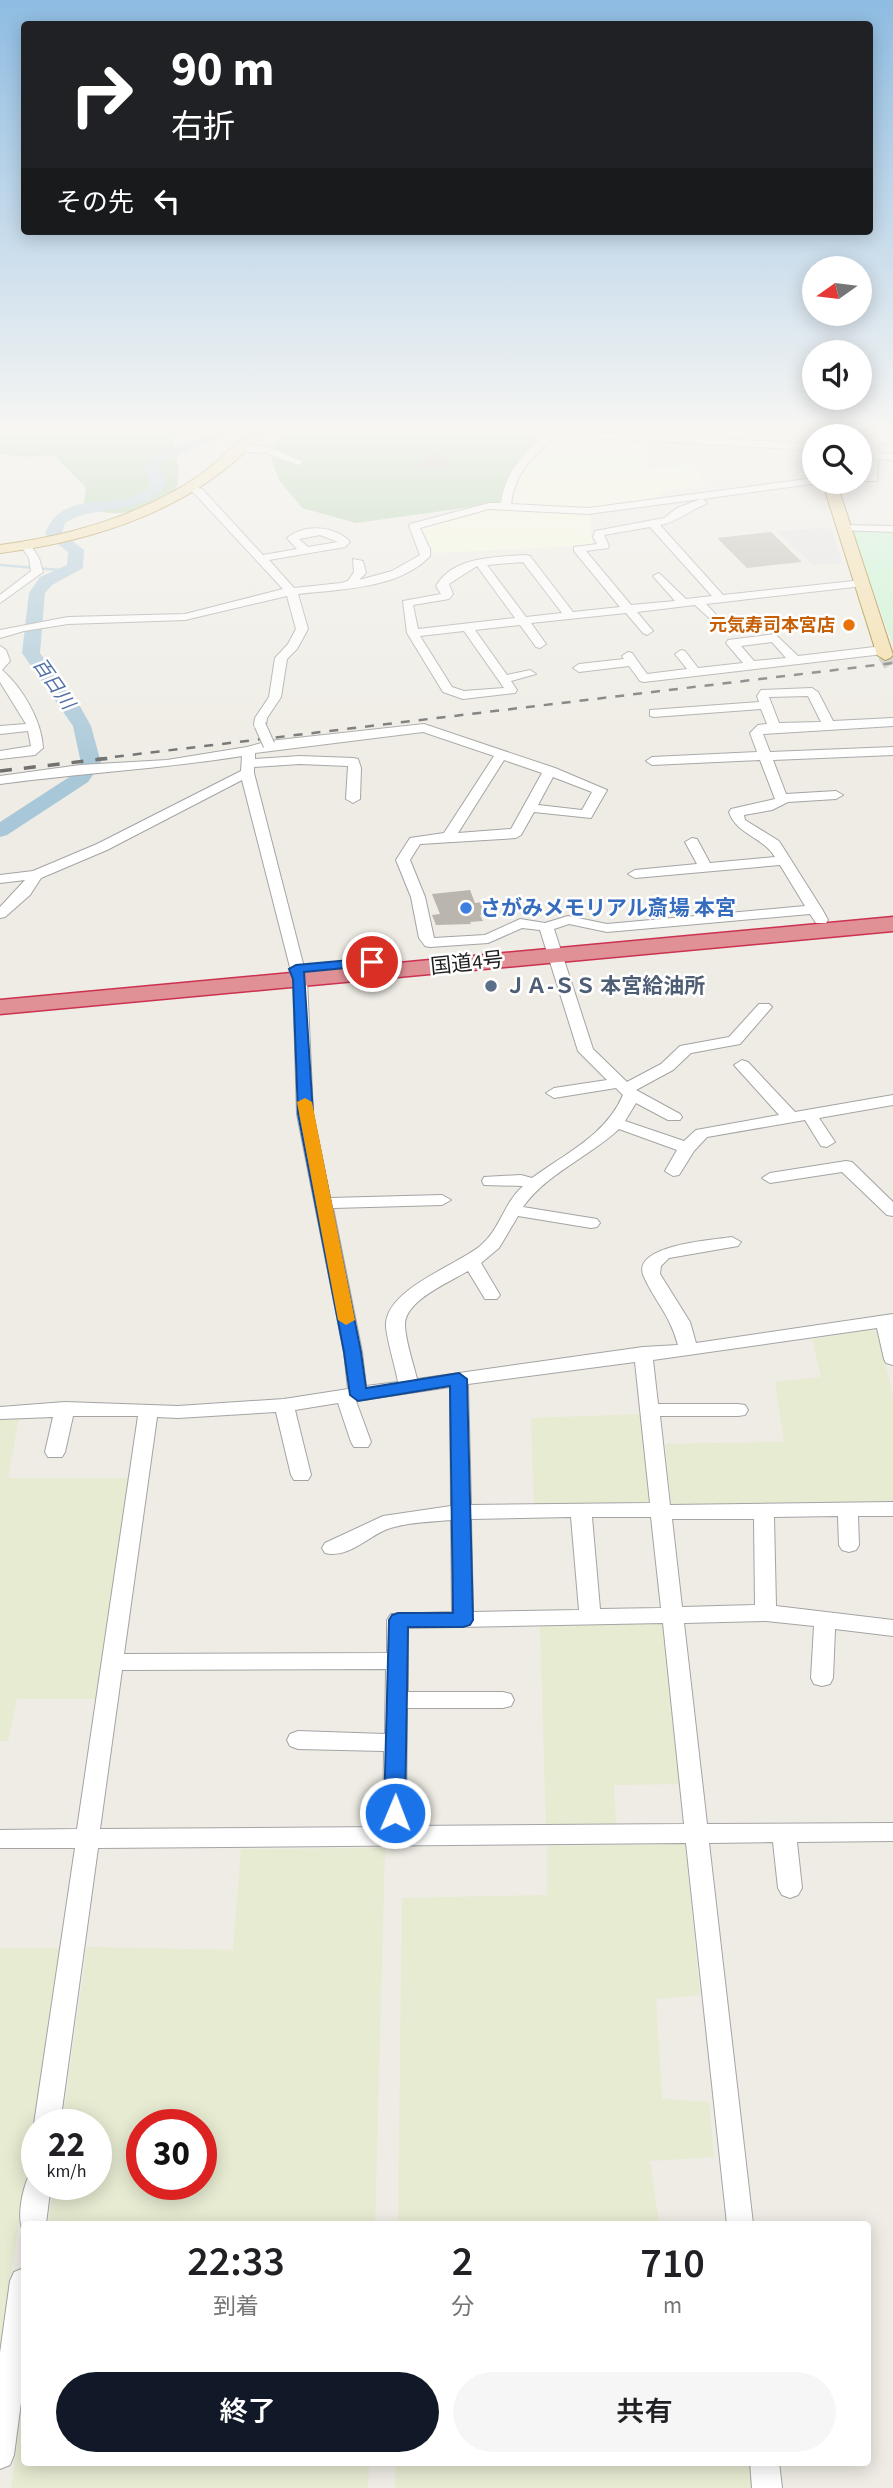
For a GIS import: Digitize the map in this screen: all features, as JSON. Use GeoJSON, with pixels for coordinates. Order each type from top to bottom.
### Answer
{"type":"FeatureCollection","features":[{"type":"Feature","properties":{"kind":"highway","name":"国道4号"},"geometry":{"type":"LineString","coordinates":[[0,1007],[298,974],[551,942],[818,914],[893,914]]}},
{"type":"Feature","properties":{"kind":"highway","name":"国道4号"},"geometry":{"type":"LineString","coordinates":[[551,942],[893,924]]}},
{"type":"Feature","properties":{"kind":"highway","name":"国道4号"},"geometry":{"type":"LineString","coordinates":[[0,994],[298,974]]}},
{"type":"Feature","properties":{"kind":"main road"},"geometry":{"type":"LineString","coordinates":[[851,549],[888,660]]}},
{"type":"Feature","properties":{"kind":"street"},"geometry":{"type":"LineString","coordinates":[[0,600],[6,591],[37,570],[28,549]]}},
{"type":"Feature","properties":{"kind":"street"},"geometry":{"type":"LineString","coordinates":[[253,549],[292,592],[302,629],[293,646],[281,658],[275,697],[261,718],[260,725],[269,746]]}},
{"type":"Feature","properties":{"kind":"street"},"geometry":{"type":"LineString","coordinates":[[0,634],[94,618],[186,617],[225,610],[268,596],[394,575],[421,560],[426,554],[423,549]]}},
{"type":"Feature","properties":{"kind":"street"},"geometry":{"type":"LineString","coordinates":[[578,549],[647,631]]}},
{"type":"Feature","properties":{"kind":"street"},"geometry":{"type":"LineString","coordinates":[[675,549],[720,599]]}},
{"type":"Feature","properties":{"kind":"street"},"geometry":{"type":"LineString","coordinates":[[262,558],[306,551]]}},
{"type":"Feature","properties":{"kind":"street"},"geometry":{"type":"LineString","coordinates":[[467,627],[504,678],[510,691],[463,695],[447,689],[413,633],[407,603],[445,597],[447,594],[442,586],[444,582],[470,565],[526,558],[569,615]]}},
{"type":"Feature","properties":{"kind":"street"},"geometry":{"type":"LineString","coordinates":[[354,582],[360,573],[357,561]]}},
{"type":"Feature","properties":{"kind":"street"},"geometry":{"type":"LineString","coordinates":[[479,562],[540,644]]}},
{"type":"Feature","properties":{"kind":"street"},"geometry":{"type":"LineString","coordinates":[[659,576],[683,603]]}},
{"type":"Feature","properties":{"kind":"street"},"geometry":{"type":"LineString","coordinates":[[413,633],[863,583]]}},
{"type":"Feature","properties":{"kind":"street"},"geometry":{"type":"LineString","coordinates":[[698,602],[719,624]]}},
{"type":"Feature","properties":{"kind":"street"},"geometry":{"type":"LineString","coordinates":[[751,665],[732,643],[775,638],[794,660]]}},
{"type":"Feature","properties":{"kind":"street"},"geometry":{"type":"LineString","coordinates":[[0,650],[4,661],[0,667]]}},
{"type":"Feature","properties":{"kind":"street"},"geometry":{"type":"LineString","coordinates":[[681,654],[695,672]]}},
{"type":"Feature","properties":{"kind":"street"},"geometry":{"type":"LineString","coordinates":[[579,668],[630,659],[644,678],[794,660],[888,660]]}},
{"type":"Feature","properties":{"kind":"street"},"geometry":{"type":"LineString","coordinates":[[0,673],[14,705],[33,727],[37,748],[30,752],[0,755]]}},
{"type":"Feature","properties":{"kind":"street"},"geometry":{"type":"LineString","coordinates":[[504,678],[530,674]]}},
{"type":"Feature","properties":{"kind":"street"},"geometry":{"type":"LineString","coordinates":[[774,727],[765,705],[765,693],[812,692],[829,725]]}},
{"type":"Feature","properties":{"kind":"street"},"geometry":{"type":"LineString","coordinates":[[654,713],[765,705]]}},
{"type":"Feature","properties":{"kind":"street"},"geometry":{"type":"LineString","coordinates":[[782,798],[756,733],[774,727],[893,722]]}},
{"type":"Feature","properties":{"kind":"street"},"geometry":{"type":"LineString","coordinates":[[0,730],[33,727]]}},
{"type":"Feature","properties":{"kind":"street"},"geometry":{"type":"LineString","coordinates":[[0,878],[36,875],[102,847],[248,762],[269,746],[424,729],[600,790],[586,814],[530,807]]}},
{"type":"Feature","properties":{"kind":"street"},"geometry":{"type":"LineString","coordinates":[[652,761],[893,751]]}},
{"type":"Feature","properties":{"kind":"street"},"geometry":{"type":"LineString","coordinates":[[816,754],[824,770]]}},
{"type":"Feature","properties":{"kind":"street"},"geometry":{"type":"LineString","coordinates":[[448,837],[500,755]]}},
{"type":"Feature","properties":{"kind":"street"},"geometry":{"type":"LineString","coordinates":[[0,780],[87,768],[300,760],[353,762],[353,799]]}},
{"type":"Feature","properties":{"kind":"street"},"geometry":{"type":"LineString","coordinates":[[248,762],[298,974],[305,1114],[353,1352],[351,1396],[361,1442]]}},
{"type":"Feature","properties":{"kind":"street"},"geometry":{"type":"LineString","coordinates":[[550,771],[516,832],[511,835],[415,841],[403,860],[421,907],[426,938],[430,943],[488,939],[520,923],[551,942],[586,1051],[625,1089],[674,1116]]}},
{"type":"Feature","properties":{"kind":"street"},"geometry":{"type":"LineString","coordinates":[[818,914],[774,844],[747,828],[735,815],[737,810],[777,804],[782,798],[836,795]]}},
{"type":"Feature","properties":{"kind":"street"},"geometry":{"type":"LineString","coordinates":[[692,842],[706,867]]}},
{"type":"Feature","properties":{"kind":"street"},"geometry":{"type":"LineString","coordinates":[[635,874],[785,860]]}},
{"type":"Feature","properties":{"kind":"street"},"geometry":{"type":"LineString","coordinates":[[0,914],[25,892],[36,875]]}},
{"type":"Feature","properties":{"kind":"street"},"geometry":{"type":"LineString","coordinates":[[554,1093],[625,1089],[667,1067],[686,1049],[734,1041],[764,1007]]}},
{"type":"Feature","properties":{"kind":"street"},"geometry":{"type":"LineString","coordinates":[[742,1065],[792,1119]]}},
{"type":"Feature","properties":{"kind":"street"},"geometry":{"type":"LineString","coordinates":[[409,1387],[395,1323],[402,1307],[412,1296],[493,1244],[511,1210],[536,1184],[616,1124],[629,1103],[625,1089]]}},
{"type":"Feature","properties":{"kind":"street"},"geometry":{"type":"LineString","coordinates":[[673,1171],[687,1148],[702,1133],[893,1100]]}},
{"type":"Feature","properties":{"kind":"street"},"geometry":{"type":"LineString","coordinates":[[810,1116],[827,1142]]}},
{"type":"Feature","properties":{"kind":"street"},"geometry":{"type":"LineString","coordinates":[[616,1124],[687,1148]]}},
{"type":"Feature","properties":{"kind":"street"},"geometry":{"type":"LineString","coordinates":[[770,1178],[846,1166],[893,1212]]}},
{"type":"Feature","properties":{"kind":"street"},"geometry":{"type":"LineString","coordinates":[[489,1181],[522,1180],[536,1184]]}},
{"type":"Feature","properties":{"kind":"street"},"geometry":{"type":"LineString","coordinates":[[323,1203],[442,1200]]}},
{"type":"Feature","properties":{"kind":"street"},"geometry":{"type":"LineString","coordinates":[[511,1210],[591,1223]]}},
{"type":"Feature","properties":{"kind":"street"},"geometry":{"type":"LineString","coordinates":[[688,1349],[681,1322],[651,1274],[652,1264],[663,1254],[732,1242]]}},
{"type":"Feature","properties":{"kind":"street"},"geometry":{"type":"LineString","coordinates":[[471,1259],[491,1295]]}},
{"type":"Feature","properties":{"kind":"street"},"geometry":{"type":"LineString","coordinates":[[0,1413],[65,1408],[213,1411],[284,1405],[889,1320],[893,1359]]}},
{"type":"Feature","properties":{"kind":"street"},"geometry":{"type":"LineString","coordinates":[[643,1353],[663,1511],[740,2221]]}},
{"type":"Feature","properties":{"kind":"street"},"geometry":{"type":"LineString","coordinates":[[459,1379],[463,1620]]}},
{"type":"Feature","properties":{"kind":"street"},"geometry":{"type":"LineString","coordinates":[[284,1405],[301,1475]]}},
{"type":"Feature","properties":{"kind":"street"},"geometry":{"type":"LineString","coordinates":[[55,1452],[65,1408]]}},
{"type":"Feature","properties":{"kind":"street"},"geometry":{"type":"LineString","coordinates":[[650,1410],[738,1410]]}},
{"type":"Feature","properties":{"kind":"street"},"geometry":{"type":"LineString","coordinates":[[49,2109],[148,1411]]}},
{"type":"Feature","properties":{"kind":"street"},"geometry":{"type":"LineString","coordinates":[[332,1548],[346,1544],[387,1522],[461,1512],[765,1512],[780,1509],[893,1509]]}},
{"type":"Feature","properties":{"kind":"street"},"geometry":{"type":"LineString","coordinates":[[848,1509],[849,1545]]}},
{"type":"Feature","properties":{"kind":"street"},"geometry":{"type":"LineString","coordinates":[[581,1511],[590,1617]]}},
{"type":"Feature","properties":{"kind":"street"},"geometry":{"type":"LineString","coordinates":[[765,1512],[765,1613]]}},
{"type":"Feature","properties":{"kind":"street"},"geometry":{"type":"LineString","coordinates":[[394,1837],[398,1620],[765,1613],[893,1628]]}},
{"type":"Feature","properties":{"kind":"street"},"geometry":{"type":"LineString","coordinates":[[822,1678],[825,1619]]}},
{"type":"Feature","properties":{"kind":"street"},"geometry":{"type":"LineString","coordinates":[[113,1662],[398,1661]]}},
{"type":"Feature","properties":{"kind":"street"},"geometry":{"type":"LineString","coordinates":[[397,1700],[503,1700]]}},
{"type":"Feature","properties":{"kind":"street"},"geometry":{"type":"LineString","coordinates":[[298,1740],[396,1742]]}},
{"type":"Feature","properties":{"kind":"street"},"geometry":{"type":"LineString","coordinates":[[0,1839],[893,1832]]}},
{"type":"Feature","properties":{"kind":"street"},"geometry":{"type":"LineString","coordinates":[[784,1833],[790,1888]]}},
{"type":"Feature","properties":{"kind":"street"},"geometry":{"type":"LineString","coordinates":[[33,2221],[36,2200]]}},
{"type":"Feature","properties":{"kind":"street"},"geometry":{"type":"LineString","coordinates":[[0,2455],[21,2303]]}},
{"type":"Feature","properties":{"kind":"street"},"geometry":{"type":"LineString","coordinates":[[764,2466],[767,2488]]}},
{"type":"Feature","properties":{"kind":"shaded area"},"geometry":{"type":"Polygon","coordinates":[[[432,549],[512,549],[434,553],[432,549]]]}},
{"type":"Feature","properties":{"kind":"shaded area"},"geometry":{"type":"Polygon","coordinates":[[[796,549],[838,549],[842,563],[813,565],[796,549]]]}},
{"type":"Feature","properties":{"kind":"shaded area"},"geometry":{"type":"Polygon","coordinates":[[[871,1330],[877,1332],[893,1395],[893,1505],[672,1508],[665,1444],[784,1442],[775,1382],[821,1377],[812,1339],[871,1330]]]}},
{"type":"Feature","properties":{"kind":"shaded area"},"geometry":{"type":"Polygon","coordinates":[[[643,1414],[650,1503],[534,1506],[531,1418],[643,1414]]]}},
{"type":"Feature","properties":{"kind":"shaded area"},"geometry":{"type":"Polygon","coordinates":[[[19,1416],[8,1478],[132,1478],[97,1699],[17,1699],[8,1741],[0,1741],[0,1419],[19,1416]]]}},
{"type":"Feature","properties":{"kind":"shaded area"},"geometry":{"type":"Polygon","coordinates":[[[540,1624],[662,1624],[668,1627],[682,1784],[614,1785],[616,1826],[546,1826],[540,1624]]]}},
{"type":"Feature","properties":{"kind":"shaded area"},"geometry":{"type":"Polygon","coordinates":[[[685,1844],[700,1995],[656,1999],[662,2099],[709,2102],[714,2157],[650,2161],[659,2221],[398,2221],[402,1898],[547,1895],[547,1846],[685,1844]]]}},
{"type":"Feature","properties":{"kind":"shaded area"},"geometry":{"type":"Polygon","coordinates":[[[385,1848],[375,2221],[48,2221],[52,2200],[112,2200],[112,2109],[64,2109],[87,1947],[233,1950],[241,1849],[385,1848]]]}},
{"type":"Feature","properties":{"kind":"shaded area"},"geometry":{"type":"Polygon","coordinates":[[[0,1948],[60,1948],[36,2109],[21,2109],[22,2200],[0,2348],[0,1948]]]}},
{"type":"Feature","properties":{"kind":"shaded area"},"geometry":{"type":"Polygon","coordinates":[[[21,2415],[21,2466],[369,2466],[368,2488],[11,2488],[21,2415]]]}},
{"type":"Feature","properties":{"kind":"shaded area"},"geometry":{"type":"Polygon","coordinates":[[[396,2466],[753,2466],[756,2488],[395,2488],[396,2466]]]}},
{"type":"Feature","properties":{"kind":"green space"},"geometry":{"type":"Polygon","coordinates":[[[859,549],[893,549],[893,645],[859,549]]]}},
{"type":"Feature","properties":{"kind":"building"},"geometry":{"type":"Polygon","coordinates":[[[728,549],[789,549],[802,562],[747,568],[728,549]]]}},
{"type":"Feature","properties":{"kind":"building","name":"さがみメモリアル斎場 本宮"},"geometry":{"type":"Polygon","coordinates":[[[470,890],[475,903],[492,901],[497,913],[480,915],[483,921],[470,922],[471,924],[436,925],[432,915],[440,914],[432,894],[470,890]]]}},
{"type":"Feature","properties":{"kind":"waterway","name":"百日川"},"geometry":{"type":"LineString","coordinates":[[0,831],[81,778],[91,763],[82,726],[70,705],[61,697],[31,653],[37,593],[46,581],[75,568],[75,549]]}},
{"type":"Feature","properties":{"kind":"waterway"},"geometry":{"type":"LineString","coordinates":[[0,565],[71,571]]}},
{"type":"Feature","properties":{"kind":"tunnel"},"geometry":{"type":"LineString","coordinates":[[885,655],[891,665]]}},
{"type":"Feature","properties":{"kind":"railway"},"geometry":{"type":"LineString","coordinates":[[97,759],[893,663]]}},
{"type":"Feature","properties":{"kind":"railway"},"geometry":{"type":"LineString","coordinates":[[0,771],[111,758]]}},
{"type":"Feature","properties":{"kind":"slow traffic"},"geometry":{"type":"LineString","coordinates":[[305,1102],[305,1114],[346,1320]]}},
{"type":"Feature","properties":{"kind":"place","name":"元気寿司本宮店"},"geometry":{"type":"Point","coordinates":[849,625]}},
{"type":"Feature","properties":{"kind":"place","name":"さがみメモリアル斎場 本宮"},"geometry":{"type":"Point","coordinates":[466,908]}},
{"type":"Feature","properties":{"kind":"place","name":"ＪＡ-ＳＳ 本宮給油所"},"geometry":{"type":"Point","coordinates":[491,986]}},
{"type":"Feature","properties":{"kind":"route"},"geometry":{"type":"LineString","coordinates":[[372,962],[296,969],[300,979],[305,1114],[353,1352],[358,1395],[459,1379],[463,1620],[398,1620],[395,1813]]}}]}
